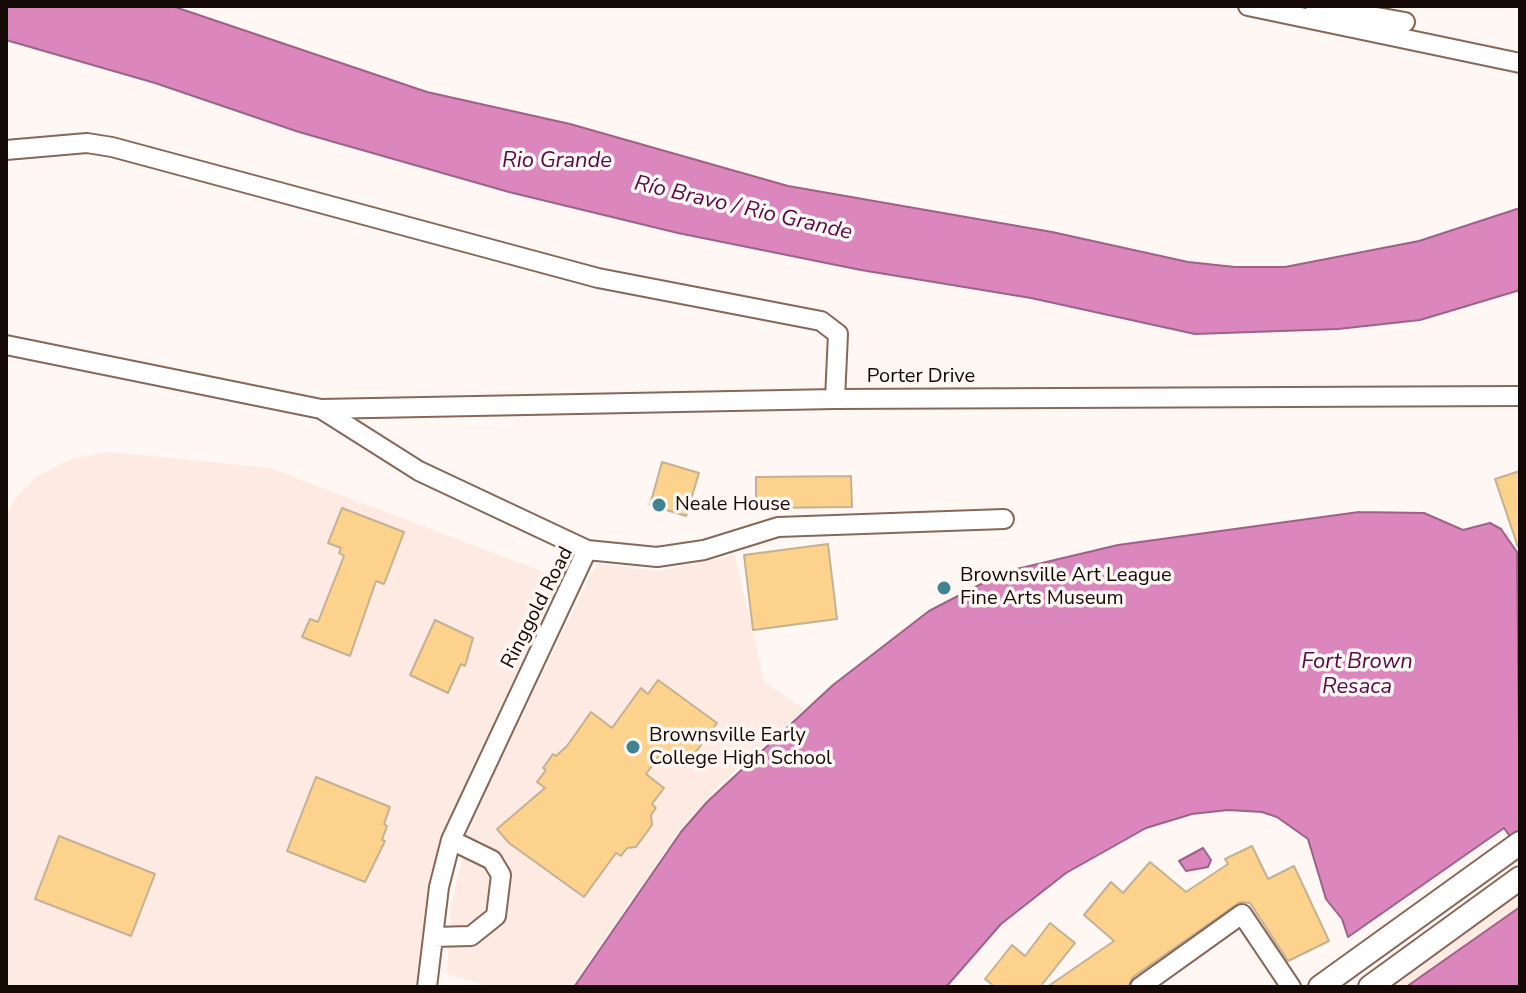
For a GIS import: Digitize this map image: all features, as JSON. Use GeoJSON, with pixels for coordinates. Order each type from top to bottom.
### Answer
{"type":"FeatureCollection","features":[{"type":"Feature","properties":{"kind":"main road"},"geometry":{"type":"LineString","coordinates":[[1320,987],[1520,843]]}},
{"type":"Feature","properties":{"kind":"main road"},"geometry":{"type":"LineString","coordinates":[[1370,987],[1517,880]]}},
{"type":"Feature","properties":{"kind":"street"},"geometry":{"type":"LineString","coordinates":[[1248,6],[1405,22]]}},
{"type":"Feature","properties":{"kind":"street"},"geometry":{"type":"LineString","coordinates":[[1315,6],[1405,22],[1520,63]]}},
{"type":"Feature","properties":{"kind":"street"},"geometry":{"type":"LineString","coordinates":[[6,150],[87,143],[112,147],[598,278],[821,321],[838,334],[835,399]]}},
{"type":"Feature","properties":{"kind":"street"},"geometry":{"type":"LineString","coordinates":[[6,345],[321,409],[419,471],[587,550]]}},
{"type":"Feature","properties":{"kind":"street","name":"Porter Drive"},"geometry":{"type":"LineString","coordinates":[[321,409],[835,399],[1520,396]]}},
{"type":"Feature","properties":{"kind":"street","name":"Ringgold Road"},"geometry":{"type":"LineString","coordinates":[[427,987],[439,887],[451,840],[587,550],[657,557],[704,550],[778,527],[1004,519]]}},
{"type":"Feature","properties":{"kind":"street"},"geometry":{"type":"LineString","coordinates":[[433,937],[471,936],[496,916],[501,875],[492,860],[451,840]]}},
{"type":"Feature","properties":{"kind":"street"},"geometry":{"type":"LineString","coordinates":[[1140,987],[1242,914],[1291,987]]}},
{"type":"Feature","properties":{"kind":"shaded area"},"geometry":{"type":"Polygon","coordinates":[[[109,452],[270,468],[554,576],[559,582],[474,763],[430,874],[418,987],[6,987],[6,519],[13,501],[36,477],[71,459],[109,452]]]}},
{"type":"Feature","properties":{"kind":"shaded area","name":"Brownsville Early College High School"},"geometry":{"type":"Polygon","coordinates":[[[735,555],[764,681],[804,709],[719,785],[677,834],[571,987],[492,987],[447,974],[451,907],[471,821],[592,572],[598,564],[659,571],[735,555]]]}},
{"type":"Feature","properties":{"kind":"shaded area"},"geometry":{"type":"Polygon","coordinates":[[[1520,893],[1520,987],[1390,987],[1520,893]]]}},
{"type":"Feature","properties":{"kind":"water","name":"Rio Grande"},"geometry":{"type":"Polygon","coordinates":[[[6,6],[172,6],[427,92],[570,124],[788,186],[1052,232],[1188,262],[1235,267],[1285,267],[1419,241],[1520,208],[1520,290],[1420,320],[1338,329],[1195,334],[1031,298],[861,270],[678,233],[509,192],[299,132],[155,83],[6,40],[6,6]]]}},
{"type":"Feature","properties":{"kind":"water","name":"Fort Brown Resaca"},"geometry":{"type":"Polygon","coordinates":[[[1359,512],[1424,513],[1463,530],[1490,523],[1501,529],[1517,552],[1520,851],[1504,828],[1348,937],[1342,919],[1326,899],[1308,839],[1277,817],[1262,812],[1228,810],[1192,814],[1146,828],[1066,873],[1001,924],[946,987],[574,987],[681,832],[707,802],[833,685],[929,611],[1004,572],[1118,545],[1359,512]]]}},
{"type":"Feature","properties":{"kind":"water"},"geometry":{"type":"Polygon","coordinates":[[[1203,848],[1211,860],[1208,867],[1186,871],[1179,861],[1203,848]]]}},
{"type":"Feature","properties":{"kind":"water"},"geometry":{"type":"Polygon","coordinates":[[[1520,907],[1520,987],[1406,987],[1520,907]]]}},
{"type":"Feature","properties":{"kind":"building"},"geometry":{"type":"Polygon","coordinates":[[[662,462],[699,473],[686,516],[650,505],[662,462]]]}},
{"type":"Feature","properties":{"kind":"building"},"geometry":{"type":"Polygon","coordinates":[[[1520,471],[1520,547],[1518,547],[1495,479],[1520,471]]]}},
{"type":"Feature","properties":{"kind":"building"},"geometry":{"type":"Polygon","coordinates":[[[851,476],[852,507],[756,508],[756,477],[851,476]]]}},
{"type":"Feature","properties":{"kind":"building"},"geometry":{"type":"Polygon","coordinates":[[[342,508],[404,532],[384,584],[376,581],[350,656],[302,637],[310,619],[318,622],[344,556],[339,553],[341,548],[328,543],[342,508]]]}},
{"type":"Feature","properties":{"kind":"building"},"geometry":{"type":"Polygon","coordinates":[[[828,544],[837,619],[753,630],[744,555],[828,544]]]}},
{"type":"Feature","properties":{"kind":"building"},"geometry":{"type":"Polygon","coordinates":[[[435,620],[473,638],[465,666],[461,664],[448,693],[410,675],[435,620]]]}},
{"type":"Feature","properties":{"kind":"building"},"geometry":{"type":"Polygon","coordinates":[[[658,680],[717,723],[685,767],[663,751],[646,774],[664,788],[652,804],[656,808],[651,815],[652,825],[636,847],[627,848],[621,856],[616,853],[584,897],[509,843],[497,829],[545,788],[537,782],[546,770],[543,768],[553,754],[556,756],[567,746],[591,712],[612,728],[641,688],[648,694],[658,680]]]}},
{"type":"Feature","properties":{"kind":"building"},"geometry":{"type":"Polygon","coordinates":[[[316,777],[390,807],[384,824],[387,826],[382,840],[385,841],[365,882],[287,851],[316,777]]]}},
{"type":"Feature","properties":{"kind":"building"},"geometry":{"type":"Polygon","coordinates":[[[59,836],[155,874],[131,936],[35,899],[59,836]]]}},
{"type":"Feature","properties":{"kind":"building"},"geometry":{"type":"Polygon","coordinates":[[[1252,846],[1268,879],[1294,866],[1329,941],[1288,961],[1250,903],[1240,902],[1133,977],[1128,987],[1047,987],[1114,941],[1084,915],[1111,882],[1123,893],[1150,862],[1186,892],[1228,864],[1225,859],[1252,846]]]}},
{"type":"Feature","properties":{"kind":"building"},"geometry":{"type":"Polygon","coordinates":[[[1050,923],[1075,943],[1040,987],[995,987],[985,979],[1012,945],[1025,956],[1050,923]]]}},
{"type":"Feature","properties":{"kind":"place","name":"Neale House"},"geometry":{"type":"Point","coordinates":[659,505]}},
{"type":"Feature","properties":{"kind":"place","name":"Brownsville Art League Fine Arts Museum"},"geometry":{"type":"Point","coordinates":[944,588]}},
{"type":"Feature","properties":{"kind":"place","name":"Brownsville Early College High School"},"geometry":{"type":"Point","coordinates":[633,747]}},
{"type":"Feature","properties":{"kind":"water label","name":"Río Bravo / Rio Grande"},"geometry":{"type":"Point","coordinates":[743,209]}}]}
